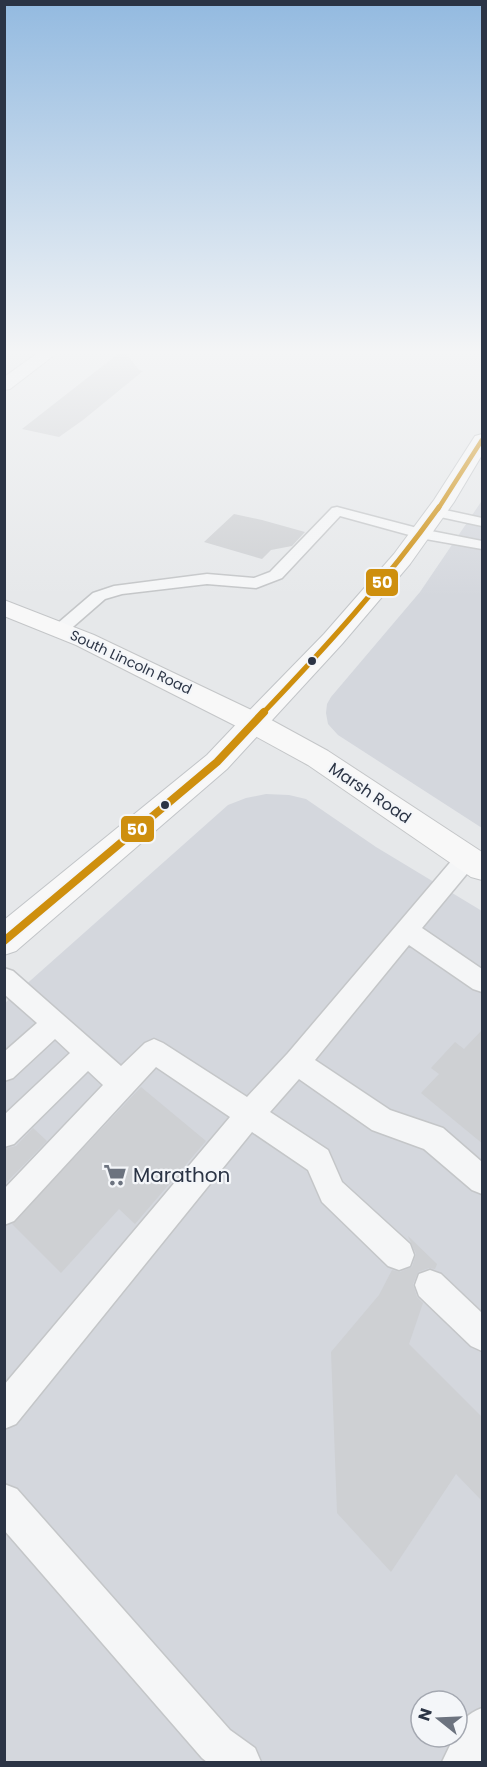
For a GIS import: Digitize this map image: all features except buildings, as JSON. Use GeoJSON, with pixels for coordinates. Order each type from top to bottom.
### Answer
{"type":"FeatureCollection","features":[{"type":"Feature","properties":{"kind":"main road"},"geometry":{"type":"LineString","coordinates":[[4,941],[217,762],[333,639],[402,559],[483,440]]}},
{"type":"Feature","properties":{"kind":"main road","name":"South Lincoln Road"},"geometry":{"type":"LineString","coordinates":[[4,608],[60,628],[254,723]]}},
{"type":"Feature","properties":{"kind":"main road","name":"Marsh Road"},"geometry":{"type":"LineString","coordinates":[[254,723],[318,758],[475,863]]}},
{"type":"Feature","properties":{"kind":"lane"},"geometry":{"type":"LineString","coordinates":[[60,628],[99,596],[120,588],[207,579],[256,583],[276,575],[337,511],[420,533],[483,544]]}},
{"type":"Feature","properties":{"kind":"lane"},"geometry":{"type":"LineString","coordinates":[[435,512],[483,522]]}},
{"type":"Feature","properties":{"kind":"lane"},"geometry":{"type":"LineString","coordinates":[[4,1412],[250,1114],[297,1062],[406,930],[475,863]]}},
{"type":"Feature","properties":{"kind":"lane"},"geometry":{"type":"LineString","coordinates":[[406,930],[483,982]]}},
{"type":"Feature","properties":{"kind":"lane"},"geometry":{"type":"LineString","coordinates":[[458,965],[483,999]]}},
{"type":"Feature","properties":{"kind":"lane"},"geometry":{"type":"LineString","coordinates":[[4,978],[121,1084]]}},
{"type":"Feature","properties":{"kind":"lane"},"geometry":{"type":"LineString","coordinates":[[4,1069],[55,1023]]}},
{"type":"Feature","properties":{"kind":"lane"},"geometry":{"type":"LineString","coordinates":[[4,1211],[154,1051],[318,1160],[332,1192],[399,1256]]}},
{"type":"Feature","properties":{"kind":"lane"},"geometry":{"type":"LineString","coordinates":[[4,1134],[88,1053]]}},
{"type":"Feature","properties":{"kind":"lane"},"geometry":{"type":"LineString","coordinates":[[297,1062],[382,1121],[434,1138],[483,1180]]}},
{"type":"Feature","properties":{"kind":"lane"},"geometry":{"type":"LineString","coordinates":[[430,1285],[483,1335]]}},
{"type":"Feature","properties":{"kind":"lane"},"geometry":{"type":"LineString","coordinates":[[4,1502],[216,1744],[241,1762]]}},
{"type":"Feature","properties":{"kind":"lane"},"geometry":{"type":"LineString","coordinates":[[462,1762],[483,1728]]}},
{"type":"Feature","properties":{"kind":"shaded area"},"geometry":{"type":"Polygon","coordinates":[[[481,502],[482,828],[338,735],[328,724],[326,713],[331,697],[420,592],[481,502]]]}},
{"type":"Feature","properties":{"kind":"shaded area"},"geometry":{"type":"Polygon","coordinates":[[[266,794],[289,795],[306,799],[376,847],[482,911],[482,1762],[5,1762],[4,1004],[228,805],[266,794]]]}},
{"type":"Feature","properties":{"kind":"transit line","name":"50"},"geometry":{"type":"LineString","coordinates":[[4,941],[217,762],[333,639],[402,559],[443,502],[482,440]]}},
{"type":"Feature","properties":{"kind":"place","name":"Marathon"},"geometry":{"type":"Point","coordinates":[115,1175]}}]}
